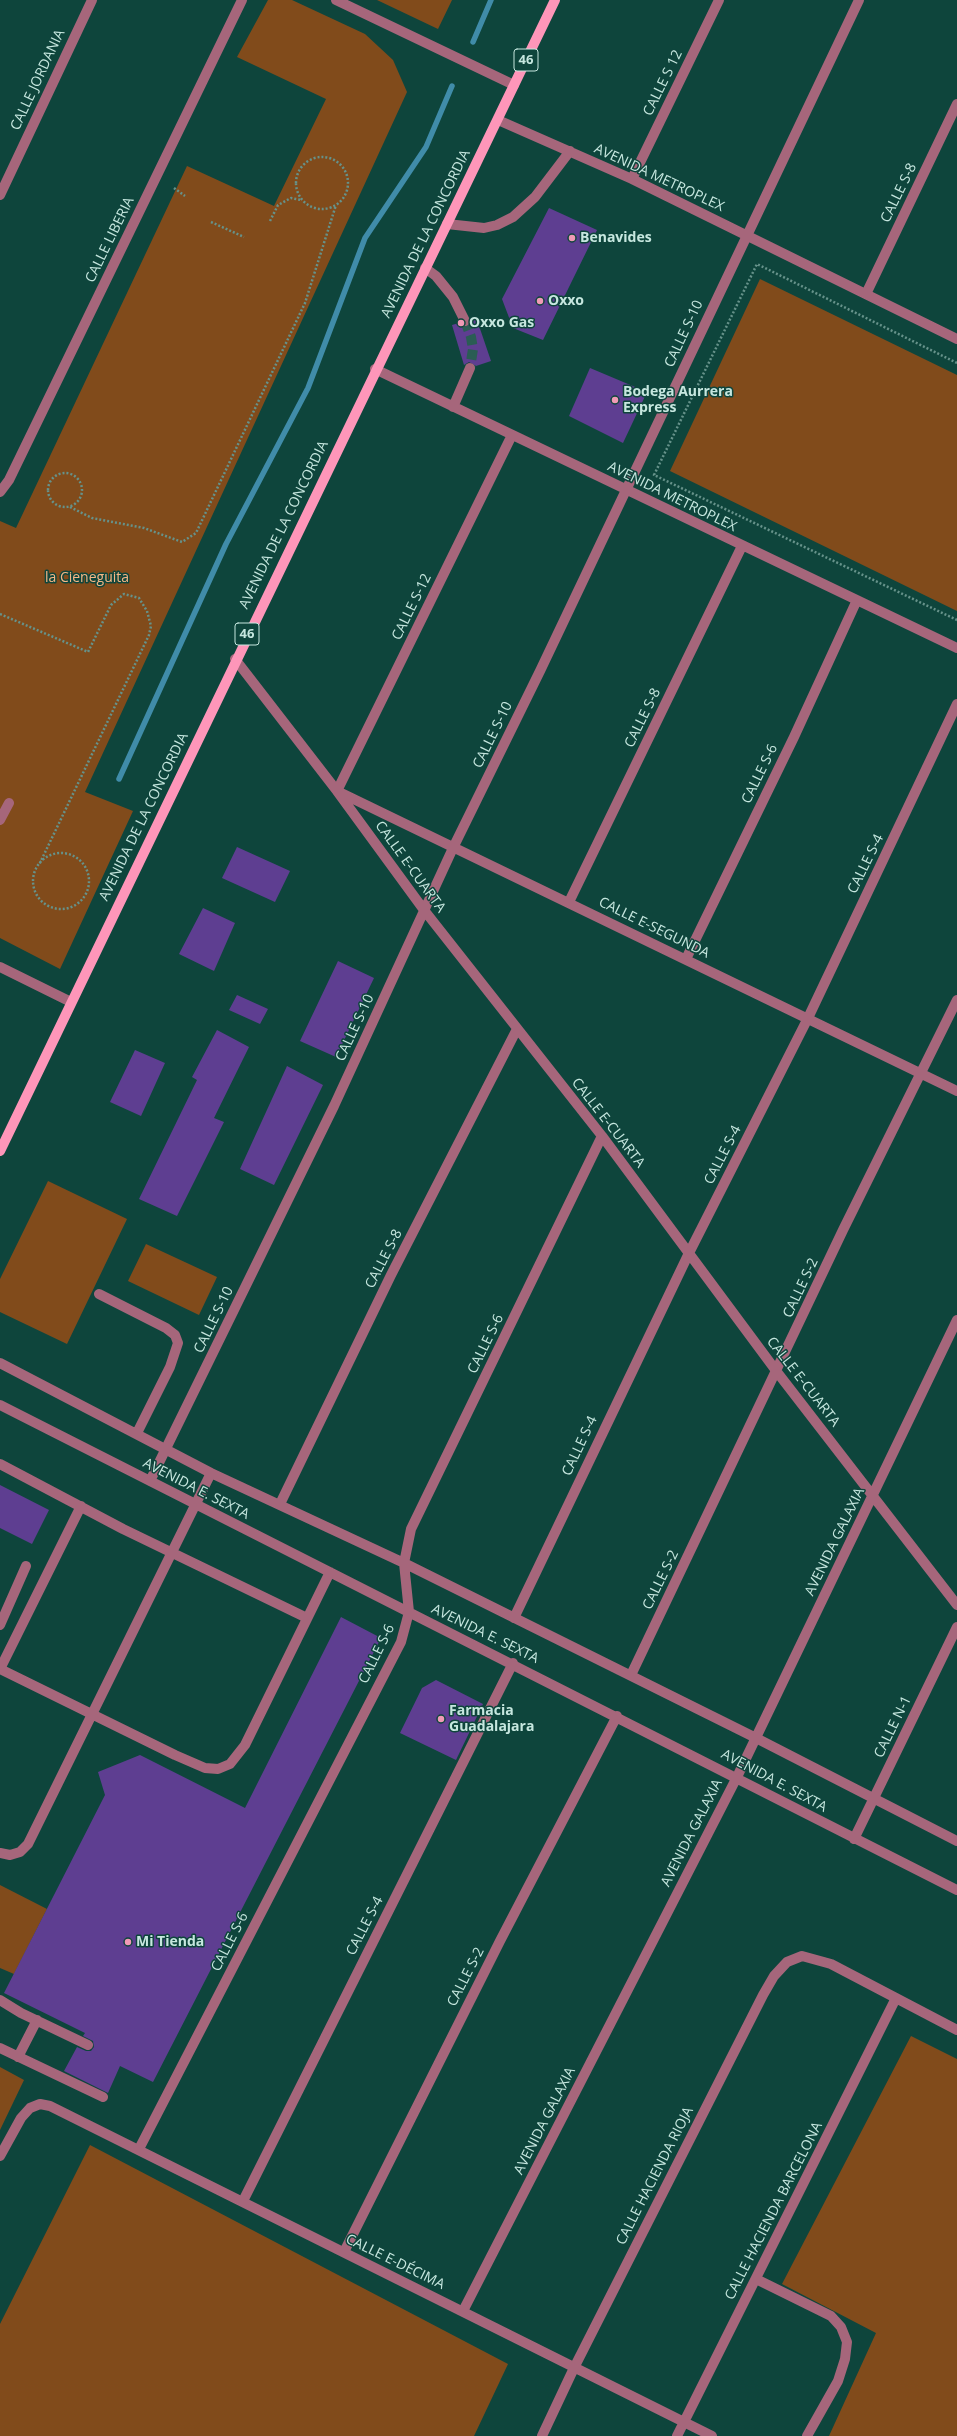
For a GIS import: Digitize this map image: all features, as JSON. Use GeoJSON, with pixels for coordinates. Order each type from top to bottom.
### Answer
{"type":"FeatureCollection","features":[{"type":"Feature","properties":{"kind":"main road","name":"AVENIDA DE LA CONCORDIA"},"geometry":{"type":"LineString","coordinates":[[0,1151],[235,659],[555,0]]}},
{"type":"Feature","properties":{"kind":"street","name":"CALLE JORDANIA"},"geometry":{"type":"LineString","coordinates":[[0,195],[92,0]]}},
{"type":"Feature","properties":{"kind":"street","name":"CALLE LIBERIA"},"geometry":{"type":"LineString","coordinates":[[1,491],[242,0]]}},
{"type":"Feature","properties":{"kind":"street"},"geometry":{"type":"LineString","coordinates":[[336,0],[514,86]]}},
{"type":"Feature","properties":{"kind":"street","name":"CALLE S 12"},"geometry":{"type":"LineString","coordinates":[[632,179],[719,0]]}},
{"type":"Feature","properties":{"kind":"street","name":"CALLE S-10"},"geometry":{"type":"LineString","coordinates":[[150,1481],[334,1106],[453,848],[626,490],[859,0]]}},
{"type":"Feature","properties":{"kind":"street","name":"CALLE S-8"},"geometry":{"type":"LineString","coordinates":[[866,294],[957,104]]}},
{"type":"Feature","properties":{"kind":"street","name":"AVENIDA METROPLEX"},"geometry":{"type":"LineString","coordinates":[[498,120],[632,179],[957,339]]}},
{"type":"Feature","properties":{"kind":"street"},"geometry":{"type":"LineString","coordinates":[[447,224],[484,228],[498,225],[513,218],[535,196],[570,151]]}},
{"type":"Feature","properties":{"kind":"street"},"geometry":{"type":"LineString","coordinates":[[424,268],[436,276],[454,297],[465,321]]}},
{"type":"Feature","properties":{"kind":"street"},"geometry":{"type":"LineString","coordinates":[[453,407],[470,368]]}},
{"type":"Feature","properties":{"kind":"street","name":"AVENIDA METROPLEX"},"geometry":{"type":"LineString","coordinates":[[375,369],[957,648]]}},
{"type":"Feature","properties":{"kind":"street","name":"CALLE S-12"},"geometry":{"type":"LineString","coordinates":[[337,791],[512,435]]}},
{"type":"Feature","properties":{"kind":"street","name":"CALLE S-8"},"geometry":{"type":"LineString","coordinates":[[569,902],[742,546]]}},
{"type":"Feature","properties":{"kind":"street","name":"CALLE S-6"},"geometry":{"type":"LineString","coordinates":[[686,959],[794,737],[857,600]]}},
{"type":"Feature","properties":{"kind":"street","name":"CALLE E-CUARTA"},"geometry":{"type":"LineString","coordinates":[[235,659],[337,791],[424,910],[602,1136],[777,1372],[873,1494],[957,1605]]}},
{"type":"Feature","properties":{"kind":"street","name":"CALLE S-4"},"geometry":{"type":"LineString","coordinates":[[514,1618],[688,1253],[808,1018],[957,704]]}},
{"type":"Feature","properties":{"kind":"street","name":"CALLE E-SEGUNDA"},"geometry":{"type":"LineString","coordinates":[[337,791],[957,1091]]}},
{"type":"Feature","properties":{"kind":"street"},"geometry":{"type":"LineString","coordinates":[[0,820],[9,803]]}},
{"type":"Feature","properties":{"kind":"street"},"geometry":{"type":"LineString","coordinates":[[0,967],[70,1002]]}},
{"type":"Feature","properties":{"kind":"street","name":"CALLE S-2"},"geometry":{"type":"LineString","coordinates":[[631,1675],[777,1372],[843,1230],[957,1000]]}},
{"type":"Feature","properties":{"kind":"street","name":"CALLE S-8"},"geometry":{"type":"LineString","coordinates":[[280,1504],[391,1275],[517,1029]]}},
{"type":"Feature","properties":{"kind":"street","name":"CALLE S-6"},"geometry":{"type":"LineString","coordinates":[[139,2149],[401,1642],[409,1612],[404,1563],[412,1529],[602,1136]]}},
{"type":"Feature","properties":{"kind":"street"},"geometry":{"type":"LineString","coordinates":[[100,1294],[166,1328],[175,1335],[178,1343],[170,1367],[137,1433]]}},
{"type":"Feature","properties":{"kind":"street","name":"AVENIDA GALAXIA"},"geometry":{"type":"LineString","coordinates":[[463,2311],[737,1777],[957,1320]]}},
{"type":"Feature","properties":{"kind":"street","name":"AVENIDA E. SEXTA"},"geometry":{"type":"LineString","coordinates":[[0,1363],[137,1433],[211,1473],[404,1563],[631,1675],[957,1841]]}},
{"type":"Feature","properties":{"kind":"street","name":"AVENIDA E. SEXTA"},"geometry":{"type":"LineString","coordinates":[[0,1405],[513,1663],[737,1777],[854,1839],[957,1890]]}},
{"type":"Feature","properties":{"kind":"street"},"geometry":{"type":"LineString","coordinates":[[0,1464],[171,1552],[307,1618]]}},
{"type":"Feature","properties":{"kind":"street"},"geometry":{"type":"LineString","coordinates":[[0,1853],[10,1855],[20,1852],[28,1844],[211,1473]]}},
{"type":"Feature","properties":{"kind":"street"},"geometry":{"type":"LineString","coordinates":[[81,1506],[0,1669],[205,1768],[218,1769],[230,1764],[245,1745],[330,1572]]}},
{"type":"Feature","properties":{"kind":"street"},"geometry":{"type":"LineString","coordinates":[[0,1625],[26,1566]]}},
{"type":"Feature","properties":{"kind":"street","name":"CALLE N-1"},"geometry":{"type":"LineString","coordinates":[[854,1839],[875,1799],[957,1627]]}},
{"type":"Feature","properties":{"kind":"street","name":"CALLE S-4"},"geometry":{"type":"LineString","coordinates":[[243,2202],[513,1663]]}},
{"type":"Feature","properties":{"kind":"street","name":"CALLE S-2"},"geometry":{"type":"LineString","coordinates":[[344,2252],[500,1941],[617,1716]]}},
{"type":"Feature","properties":{"kind":"street","name":"CALLE HACIENDA RIOJA"},"geometry":{"type":"LineString","coordinates":[[542,2436],[574,2368],[763,1994],[774,1976],[787,1962],[802,1956],[817,1959],[896,1998]]}},
{"type":"Feature","properties":{"kind":"street"},"geometry":{"type":"LineString","coordinates":[[896,1998],[957,2030]]}},
{"type":"Feature","properties":{"kind":"street","name":"CALLE HACIENDA BARCELONA"},"geometry":{"type":"LineString","coordinates":[[677,2436],[896,1998]]}},
{"type":"Feature","properties":{"kind":"street"},"geometry":{"type":"LineString","coordinates":[[0,2000],[88,2045]]}},
{"type":"Feature","properties":{"kind":"street"},"geometry":{"type":"LineString","coordinates":[[18,2057],[37,2020]]}},
{"type":"Feature","properties":{"kind":"street"},"geometry":{"type":"LineString","coordinates":[[0,2048],[103,2098]]}},
{"type":"Feature","properties":{"kind":"street","name":"CALLE E-DÉCIMA"},"geometry":{"type":"LineString","coordinates":[[0,2156],[21,2118],[30,2108],[40,2104],[66,2113],[712,2436]]}},
{"type":"Feature","properties":{"kind":"street"},"geometry":{"type":"LineString","coordinates":[[756,2279],[831,2316],[842,2327],[847,2342],[845,2359],[838,2381],[807,2436]]}},
{"type":"Feature","properties":{"kind":"path"},"geometry":{"type":"LineString","coordinates":[[70,507],[80,500],[82,494],[81,484],[78,479],[69,473],[58,474],[50,482],[48,487],[50,498],[59,506],[70,507],[92,518],[144,528],[182,542],[196,533],[305,303],[336,205],[346,192],[347,175],[343,167],[328,157],[311,160],[299,171],[296,188],[302,200],[311,207],[319,209],[336,205]]}},
{"type":"Feature","properties":{"kind":"path"},"geometry":{"type":"LineString","coordinates":[[174,188],[185,196]]}},
{"type":"Feature","properties":{"kind":"path"},"geometry":{"type":"LineString","coordinates":[[270,221],[278,205],[290,198],[302,200]]}},
{"type":"Feature","properties":{"kind":"path"},"geometry":{"type":"LineString","coordinates":[[211,222],[244,237]]}},
{"type":"Feature","properties":{"kind":"path"},"geometry":{"type":"LineString","coordinates":[[957,363],[757,264],[654,476],[957,620]]}},
{"type":"Feature","properties":{"kind":"path"},"geometry":{"type":"LineString","coordinates":[[0,614],[88,652],[111,605],[124,594],[139,598],[148,611],[151,626],[149,635],[32,877],[34,890],[41,901],[48,906],[66,909],[81,900],[89,884],[86,867],[81,860],[73,855],[56,852],[40,861],[39,865]]}},
{"type":"Feature","properties":{"kind":"green space","name":"la Cieneguita"},"geometry":{"type":"Polygon","coordinates":[[[268,0],[292,0],[365,34],[393,60],[407,92],[85,792],[133,811],[60,969],[0,938],[0,521],[16,528],[187,166],[274,206],[326,99],[237,57],[268,0]]]}},
{"type":"Feature","properties":{"kind":"green space"},"geometry":{"type":"Polygon","coordinates":[[[377,0],[452,0],[438,29],[377,0]]]}},
{"type":"Feature","properties":{"kind":"green space"},"geometry":{"type":"Polygon","coordinates":[[[760,279],[957,375],[957,611],[670,471],[760,279]]]}},
{"type":"Feature","properties":{"kind":"green space"},"geometry":{"type":"Polygon","coordinates":[[[48,1181],[127,1219],[67,1344],[0,1312],[0,1279],[48,1181]]]}},
{"type":"Feature","properties":{"kind":"green space"},"geometry":{"type":"Polygon","coordinates":[[[146,1244],[217,1277],[199,1315],[128,1281],[146,1244]]]}},
{"type":"Feature","properties":{"kind":"green space"},"geometry":{"type":"Polygon","coordinates":[[[0,1885],[47,1909],[14,1974],[0,1968],[0,1885]]]}},
{"type":"Feature","properties":{"kind":"green space"},"geometry":{"type":"Polygon","coordinates":[[[911,2036],[957,2059],[957,2436],[829,2436],[876,2333],[782,2284],[911,2036]]]}},
{"type":"Feature","properties":{"kind":"green space"},"geometry":{"type":"Polygon","coordinates":[[[0,2067],[24,2080],[0,2130],[0,2067]]]}},
{"type":"Feature","properties":{"kind":"green space"},"geometry":{"type":"Polygon","coordinates":[[[90,2145],[508,2364],[474,2436],[0,2436],[0,2324],[90,2145]]]}},
{"type":"Feature","properties":{"kind":"building"},"geometry":{"type":"Polygon","coordinates":[[[549,208],[597,230],[543,340],[513,328],[502,299],[549,208]]]}},
{"type":"Feature","properties":{"kind":"building"},"geometry":{"type":"Polygon","coordinates":[[[476,317],[491,361],[476,366],[469,362],[464,365],[452,325],[459,323],[462,327],[468,327],[471,324],[471,319],[476,317]]]}},
{"type":"Feature","properties":{"kind":"building"},"geometry":{"type":"Polygon","coordinates":[[[590,368],[647,392],[623,443],[569,416],[590,368]]]}},
{"type":"Feature","properties":{"kind":"building"},"geometry":{"type":"Polygon","coordinates":[[[237,847],[290,871],[275,902],[222,878],[237,847]]]}},
{"type":"Feature","properties":{"kind":"building"},"geometry":{"type":"Polygon","coordinates":[[[203,908],[235,923],[214,971],[179,954],[203,908]]]}},
{"type":"Feature","properties":{"kind":"building"},"geometry":{"type":"Polygon","coordinates":[[[338,961],[374,978],[336,1057],[300,1041],[338,961]]]}},
{"type":"Feature","properties":{"kind":"building"},"geometry":{"type":"Polygon","coordinates":[[[237,995],[268,1009],[260,1024],[229,1010],[237,995]]]}},
{"type":"Feature","properties":{"kind":"building"},"geometry":{"type":"Polygon","coordinates":[[[217,1030],[249,1047],[214,1118],[224,1122],[177,1216],[139,1199],[197,1080],[192,1077],[217,1030]]]}},
{"type":"Feature","properties":{"kind":"building"},"geometry":{"type":"Polygon","coordinates":[[[135,1050],[165,1063],[141,1116],[110,1102],[135,1050]]]}},
{"type":"Feature","properties":{"kind":"building"},"geometry":{"type":"Polygon","coordinates":[[[287,1066],[323,1085],[274,1185],[240,1169],[287,1066]]]}},
{"type":"Feature","properties":{"kind":"building"},"geometry":{"type":"Polygon","coordinates":[[[0,1485],[49,1510],[32,1544],[0,1528],[0,1485]]]}},
{"type":"Feature","properties":{"kind":"building","name":"Mi Tienda"},"geometry":{"type":"Polygon","coordinates":[[[341,1617],[381,1638],[153,2082],[120,2066],[108,2093],[64,2071],[77,2047],[86,2051],[91,2051],[94,2047],[93,2041],[83,2036],[85,2033],[4,1993],[105,1795],[98,1772],[140,1755],[245,1808],[341,1617]]]}},
{"type":"Feature","properties":{"kind":"building","name":"Farmacia Guadalajara"},"geometry":{"type":"Polygon","coordinates":[[[436,1680],[483,1704],[456,1760],[400,1733],[422,1688],[436,1680]]]}},
{"type":"Feature","properties":{"kind":"waterway"},"geometry":{"type":"LineString","coordinates":[[473,42],[491,0]]}},
{"type":"Feature","properties":{"kind":"waterway"},"geometry":{"type":"LineString","coordinates":[[119,779],[226,544],[308,388],[365,238],[426,147],[452,86]]}},
{"type":"Feature","properties":{"kind":"tunnel"},"geometry":{"type":"LineString","coordinates":[[465,321],[471,337],[473,349],[470,368]]}},
{"type":"Feature","properties":{"kind":"place","name":"Benavides"},"geometry":{"type":"Point","coordinates":[572,238]}},
{"type":"Feature","properties":{"kind":"place","name":"Oxxo"},"geometry":{"type":"Point","coordinates":[540,301]}},
{"type":"Feature","properties":{"kind":"place","name":"Oxxo Gas"},"geometry":{"type":"Point","coordinates":[461,323]}},
{"type":"Feature","properties":{"kind":"place","name":"Bodega Aurrera Express"},"geometry":{"type":"Point","coordinates":[615,400]}},
{"type":"Feature","properties":{"kind":"place","name":"Farmacia Guadalajara"},"geometry":{"type":"Point","coordinates":[441,1719]}},
{"type":"Feature","properties":{"kind":"place","name":"Mi Tienda"},"geometry":{"type":"Point","coordinates":[128,1942]}}]}
